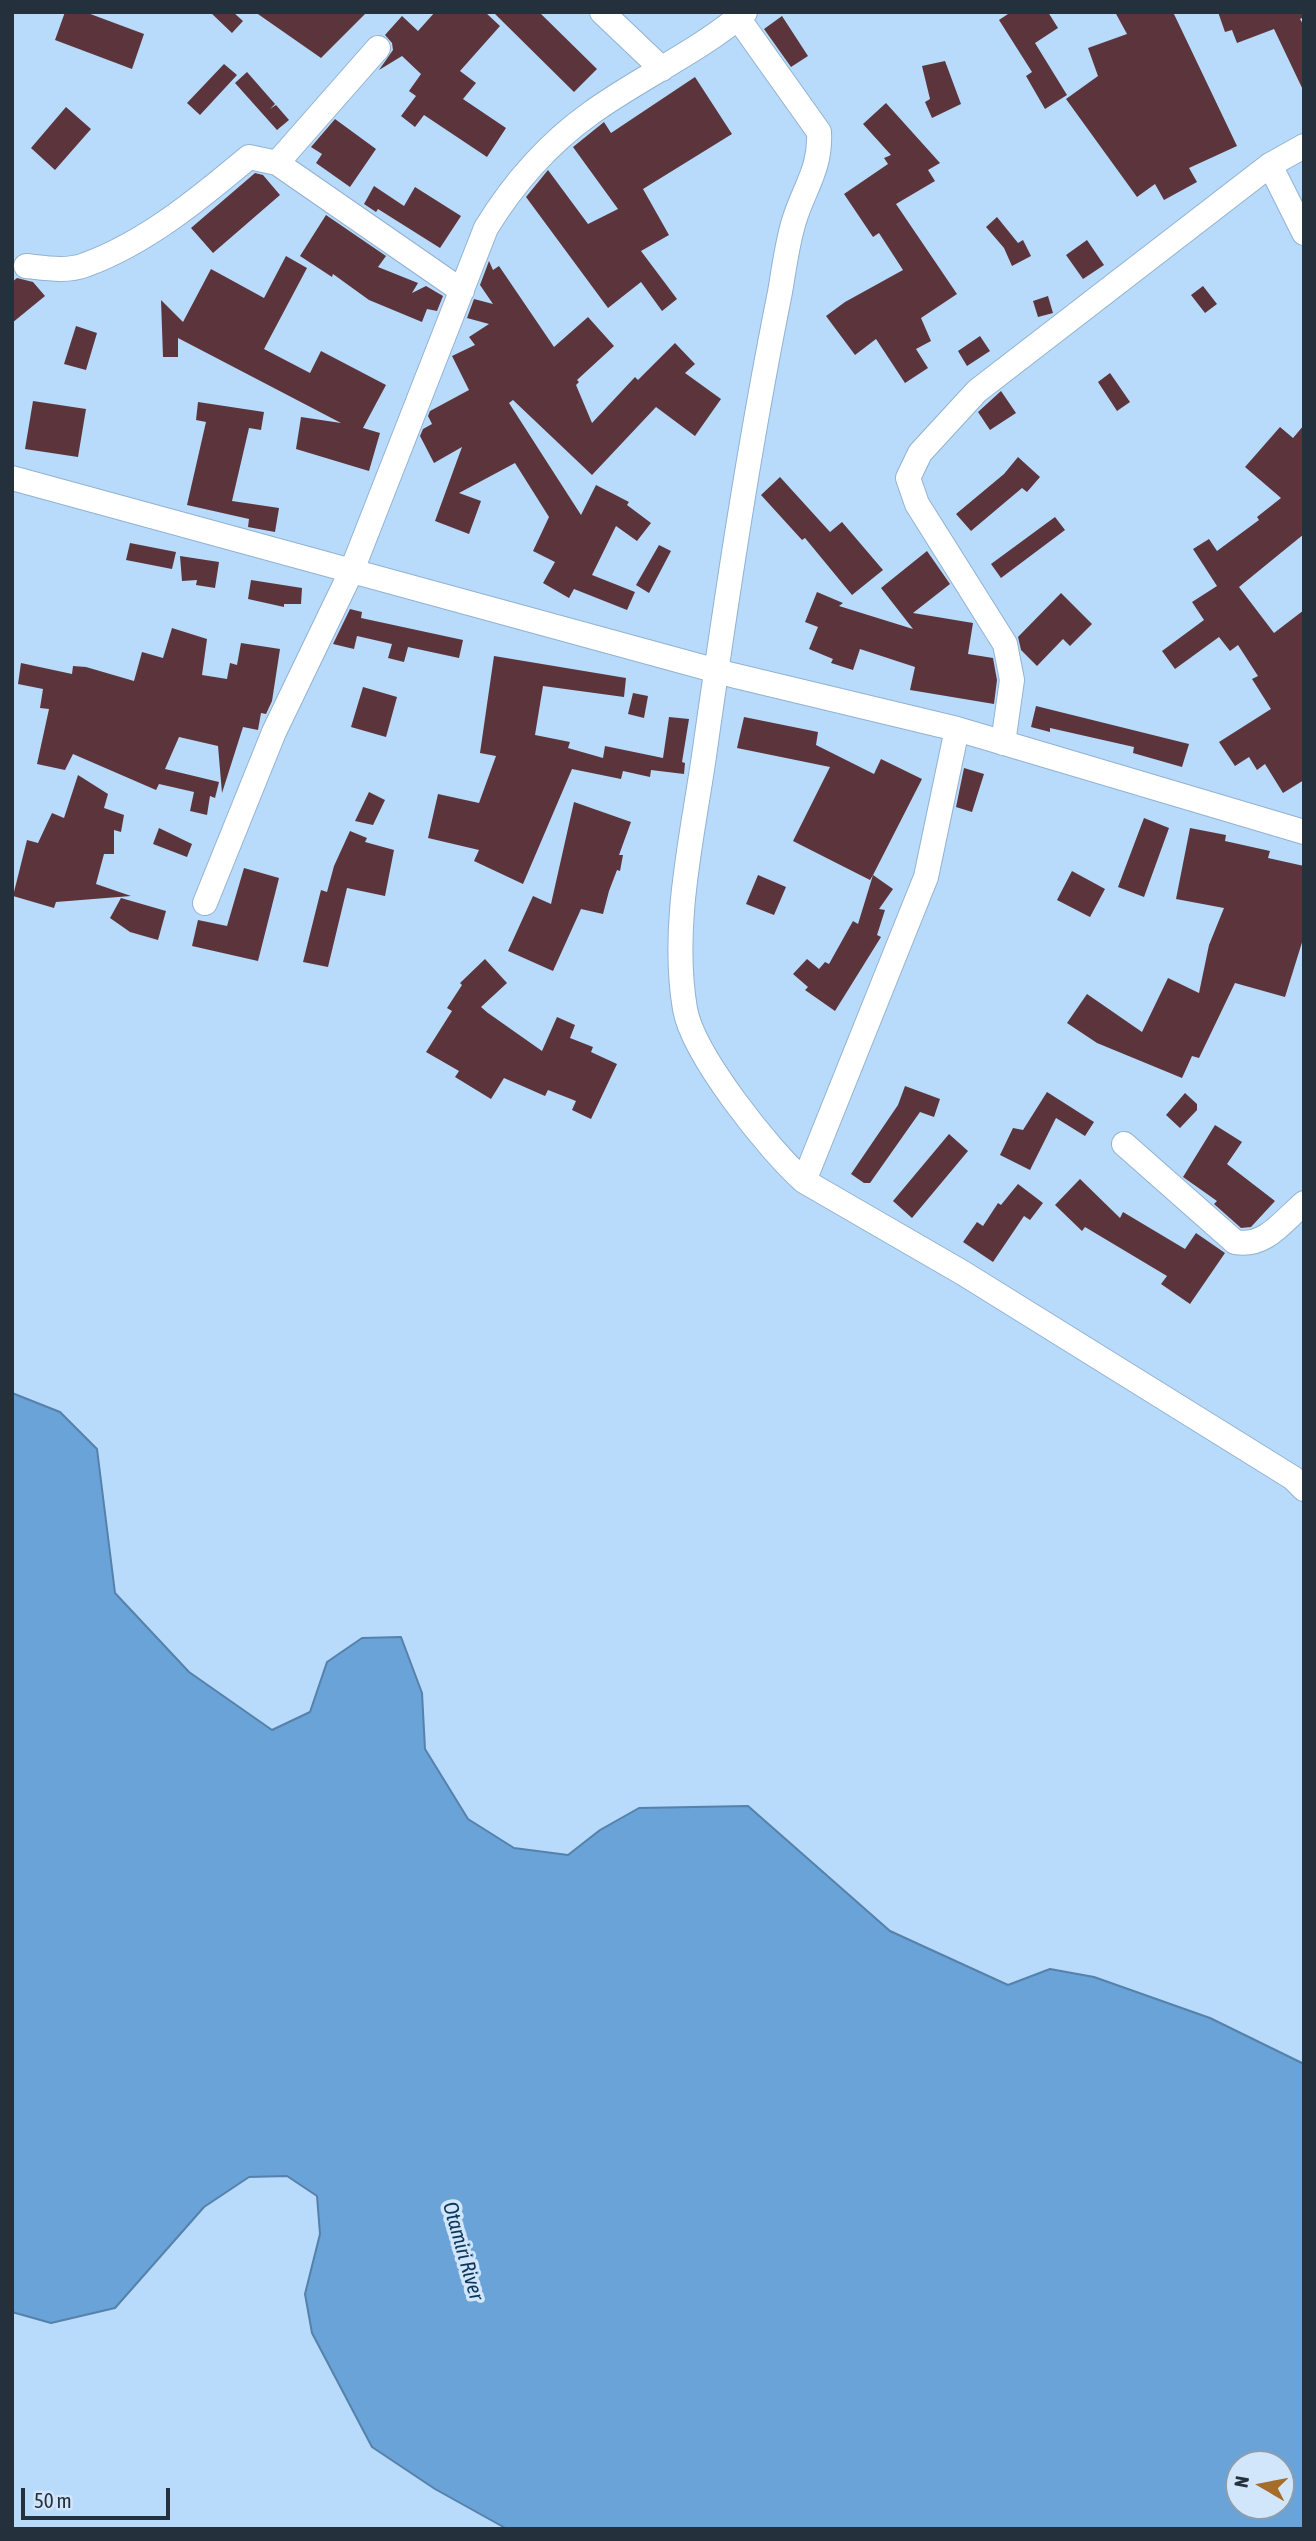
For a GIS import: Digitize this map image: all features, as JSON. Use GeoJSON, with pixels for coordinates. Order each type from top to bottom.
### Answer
{"type":"FeatureCollection","features":[{"type":"Feature","properties":{"kind":"street"},"geometry":{"type":"LineString","coordinates":[[602,12],[663,69]]}},
{"type":"Feature","properties":{"kind":"street"},"geometry":{"type":"LineString","coordinates":[[205,903],[274,732],[352,570],[486,228],[505,197],[527,171],[590,114],[663,69],[735,16],[819,132],[820,153],[791,236],[754,426],[716,670],[679,951],[686,1012],[698,1044],[785,1164],[804,1181],[1094,1353],[1293,1478],[1304,1489]]}},
{"type":"Feature","properties":{"kind":"street"},"geometry":{"type":"LineString","coordinates":[[277,163],[378,48]]}},
{"type":"Feature","properties":{"kind":"street"},"geometry":{"type":"LineString","coordinates":[[1003,743],[1012,680],[1005,644],[917,504],[908,478],[920,453],[977,391],[1269,166],[1304,146]]}},
{"type":"Feature","properties":{"kind":"street"},"geometry":{"type":"LineString","coordinates":[[26,266],[60,269],[84,266],[141,237],[200,198],[249,157],[277,163],[462,290]]}},
{"type":"Feature","properties":{"kind":"street"},"geometry":{"type":"LineString","coordinates":[[1269,166],[1304,233]]}},
{"type":"Feature","properties":{"kind":"street"},"geometry":{"type":"LineString","coordinates":[[12,478],[716,670],[957,729],[1304,832]]}},
{"type":"Feature","properties":{"kind":"street"},"geometry":{"type":"LineString","coordinates":[[804,1181],[926,877],[957,729]]}},
{"type":"Feature","properties":{"kind":"street"},"geometry":{"type":"LineString","coordinates":[[1124,1144],[1235,1242],[1250,1245],[1262,1241],[1304,1203]]}},
{"type":"Feature","properties":{"kind":"water","name":"Otamiri River"},"geometry":{"type":"Polygon","coordinates":[[[12,1393],[60,1412],[97,1449],[115,1593],[189,1672],[272,1730],[310,1712],[327,1662],[362,1638],[401,1637],[422,1693],[425,1749],[468,1819],[514,1848],[568,1855],[600,1830],[639,1808],[748,1806],[890,1931],[1008,1985],[1050,1969],[1094,1977],[1210,2018],[1304,2064],[1304,2529],[507,2529],[435,2489],[372,2447],[312,2333],[305,2294],[320,2234],[317,2196],[287,2176],[249,2177],[204,2207],[115,2308],[51,2323],[12,2312],[12,1393]]]}},
{"type":"Feature","properties":{"kind":"building"},"geometry":{"type":"Polygon","coordinates":[[[65,12],[85,12],[144,34],[132,69],[55,40],[65,12]]]}},
{"type":"Feature","properties":{"kind":"building"},"geometry":{"type":"Polygon","coordinates":[[[210,12],[233,12],[243,21],[232,33],[210,12]]]}},
{"type":"Feature","properties":{"kind":"building"},"geometry":{"type":"Polygon","coordinates":[[[255,12],[367,12],[321,58],[255,12]]]}},
{"type":"Feature","properties":{"kind":"building"},"geometry":{"type":"Polygon","coordinates":[[[435,12],[485,12],[500,26],[460,71],[476,83],[463,99],[506,128],[487,157],[424,115],[415,127],[401,116],[416,96],[409,91],[421,74],[402,56],[379,70],[393,50],[392,43],[385,35],[402,16],[418,31],[435,12]]]}},
{"type":"Feature","properties":{"kind":"building"},"geometry":{"type":"Polygon","coordinates":[[[493,12],[539,12],[597,69],[574,92],[493,12]]]}},
{"type":"Feature","properties":{"kind":"building"},"geometry":{"type":"Polygon","coordinates":[[[1011,12],[1048,12],[1058,28],[1035,43],[1067,95],[1045,109],[1026,76],[1032,72],[999,20],[1011,12]]]}},
{"type":"Feature","properties":{"kind":"building"},"geometry":{"type":"Polygon","coordinates":[[[1115,12],[1173,12],[1237,146],[1189,168],[1197,182],[1164,200],[1155,184],[1137,197],[1066,99],[1098,76],[1088,48],[1127,34],[1115,12]]]}},
{"type":"Feature","properties":{"kind":"building"},"geometry":{"type":"Polygon","coordinates":[[[1218,12],[1304,12],[1304,17],[1300,19],[1304,26],[1304,92],[1274,29],[1237,43],[1232,30],[1225,32],[1218,12]]]}},
{"type":"Feature","properties":{"kind":"building"},"geometry":{"type":"Polygon","coordinates":[[[782,16],[808,56],[791,67],[764,29],[782,16]]]}},
{"type":"Feature","properties":{"kind":"building"},"geometry":{"type":"Polygon","coordinates":[[[945,61],[961,104],[932,118],[925,102],[930,99],[922,66],[945,61]]]}},
{"type":"Feature","properties":{"kind":"building"},"geometry":{"type":"Polygon","coordinates":[[[224,64],[237,75],[200,115],[187,103],[224,64]]]}},
{"type":"Feature","properties":{"kind":"building"},"geometry":{"type":"Polygon","coordinates":[[[247,72],[275,104],[270,109],[276,105],[289,120],[277,130],[235,83],[247,72]]]}},
{"type":"Feature","properties":{"kind":"building"},"geometry":{"type":"Polygon","coordinates":[[[695,77],[732,134],[643,189],[669,235],[641,251],[677,299],[662,311],[641,282],[608,308],[526,197],[548,170],[588,224],[618,209],[573,147],[604,122],[611,133],[695,77]]]}},
{"type":"Feature","properties":{"kind":"building"},"geometry":{"type":"Polygon","coordinates":[[[886,103],[940,163],[928,170],[935,181],[896,204],[957,294],[921,318],[931,341],[916,349],[928,368],[905,383],[876,339],[855,355],[826,316],[845,302],[903,270],[879,233],[873,237],[844,194],[888,164],[884,158],[891,155],[863,124],[886,103]]]}},
{"type":"Feature","properties":{"kind":"building"},"geometry":{"type":"Polygon","coordinates":[[[66,107],[91,129],[55,170],[31,148],[66,107]]]}},
{"type":"Feature","properties":{"kind":"building"},"geometry":{"type":"Polygon","coordinates":[[[335,119],[376,149],[350,187],[316,163],[322,154],[311,147],[335,119]]]}},
{"type":"Feature","properties":{"kind":"building"},"geometry":{"type":"Polygon","coordinates":[[[255,173],[263,175],[280,195],[213,253],[191,228],[255,173]]]}},
{"type":"Feature","properties":{"kind":"building"},"geometry":{"type":"Polygon","coordinates":[[[374,186],[404,206],[415,187],[461,216],[440,248],[378,209],[376,212],[364,204],[374,186]]]}},
{"type":"Feature","properties":{"kind":"building"},"geometry":{"type":"Polygon","coordinates":[[[326,215],[386,256],[378,267],[418,283],[412,293],[426,286],[443,296],[437,311],[427,309],[422,322],[369,300],[333,274],[332,277],[300,256],[326,215]]]}},
{"type":"Feature","properties":{"kind":"building"},"geometry":{"type":"Polygon","coordinates":[[[997,217],[1018,243],[1023,240],[1031,256],[1012,266],[1004,248],[986,227],[997,217]]]}},
{"type":"Feature","properties":{"kind":"building"},"geometry":{"type":"Polygon","coordinates":[[[1087,240],[1104,265],[1083,279],[1066,255],[1087,240]]]}},
{"type":"Feature","properties":{"kind":"building"},"geometry":{"type":"Polygon","coordinates":[[[286,256],[307,268],[264,349],[310,373],[321,351],[386,385],[363,428],[380,433],[369,471],[296,449],[301,417],[341,423],[178,338],[178,357],[163,357],[161,300],[183,322],[211,269],[264,298],[286,256]]]}},
{"type":"Feature","properties":{"kind":"building"},"geometry":{"type":"Polygon","coordinates":[[[489,261],[493,270],[499,266],[554,347],[588,317],[614,346],[577,380],[579,382],[576,385],[592,423],[635,377],[638,380],[675,343],[695,364],[685,373],[721,399],[695,436],[656,407],[592,475],[513,400],[509,403],[581,515],[596,485],[629,502],[627,505],[651,523],[637,541],[616,526],[592,575],[635,592],[627,610],[574,589],[569,598],[543,583],[555,562],[533,551],[549,517],[515,463],[459,493],[481,501],[469,534],[435,521],[462,447],[434,463],[420,436],[423,429],[432,424],[428,416],[430,411],[469,390],[452,356],[475,345],[469,337],[489,324],[467,318],[474,299],[493,304],[480,285],[489,261]]]}},
{"type":"Feature","properties":{"kind":"building"},"geometry":{"type":"Polygon","coordinates":[[[17,278],[33,282],[45,296],[12,323],[12,282],[17,278]]]}},
{"type":"Feature","properties":{"kind":"building"},"geometry":{"type":"Polygon","coordinates":[[[1203,286],[1217,304],[1205,313],[1191,295],[1203,286]]]}},
{"type":"Feature","properties":{"kind":"building"},"geometry":{"type":"Polygon","coordinates":[[[1048,296],[1053,313],[1038,317],[1033,301],[1048,296]]]}},
{"type":"Feature","properties":{"kind":"building"},"geometry":{"type":"Polygon","coordinates":[[[76,326],[97,333],[86,370],[64,364],[76,326]]]}},
{"type":"Feature","properties":{"kind":"building"},"geometry":{"type":"Polygon","coordinates":[[[980,336],[990,351],[967,366],[958,351],[980,336]]]}},
{"type":"Feature","properties":{"kind":"building"},"geometry":{"type":"Polygon","coordinates":[[[1110,373],[1130,402],[1117,411],[1098,382],[1110,373]]]}},
{"type":"Feature","properties":{"kind":"building"},"geometry":{"type":"Polygon","coordinates":[[[1001,391],[1016,413],[990,430],[978,412],[1001,391]]]}},
{"type":"Feature","properties":{"kind":"building"},"geometry":{"type":"Polygon","coordinates":[[[33,401],[86,409],[78,457],[25,449],[33,401]]]}},
{"type":"Feature","properties":{"kind":"building"},"geometry":{"type":"Polygon","coordinates":[[[198,402],[264,412],[261,430],[249,428],[232,501],[279,508],[275,532],[248,527],[249,519],[187,505],[206,422],[196,420],[198,402]]]}},
{"type":"Feature","properties":{"kind":"building"},"geometry":{"type":"Polygon","coordinates":[[[1304,425],[1304,534],[1239,587],[1274,633],[1304,610],[1304,780],[1283,793],[1265,764],[1257,770],[1249,757],[1235,766],[1219,742],[1271,709],[1252,679],[1258,676],[1238,645],[1230,651],[1219,637],[1175,669],[1162,651],[1204,620],[1192,602],[1217,586],[1193,549],[1209,539],[1217,551],[1259,520],[1257,517],[1281,498],[1245,467],[1280,427],[1293,438],[1304,425]]]}},
{"type":"Feature","properties":{"kind":"building"},"geometry":{"type":"Polygon","coordinates":[[[1018,457],[1040,477],[1027,492],[1022,488],[971,531],[956,514],[1004,474],[1018,457]]]}},
{"type":"Feature","properties":{"kind":"building"},"geometry":{"type":"Polygon","coordinates":[[[780,477],[830,532],[842,522],[883,570],[852,595],[805,538],[802,540],[761,495],[780,477]]]}},
{"type":"Feature","properties":{"kind":"building"},"geometry":{"type":"Polygon","coordinates":[[[1055,517],[1065,530],[1001,578],[991,564],[1055,517]]]}},
{"type":"Feature","properties":{"kind":"building"},"geometry":{"type":"Polygon","coordinates":[[[130,543],[176,552],[172,569],[126,560],[130,543]]]}},
{"type":"Feature","properties":{"kind":"building"},"geometry":{"type":"Polygon","coordinates":[[[659,545],[671,551],[649,593],[636,585],[659,545]]]}},
{"type":"Feature","properties":{"kind":"building"},"geometry":{"type":"Polygon","coordinates":[[[927,551],[950,584],[913,613],[973,623],[968,654],[993,658],[997,680],[994,704],[910,690],[915,667],[860,649],[853,670],[831,663],[833,659],[809,649],[818,627],[805,622],[817,592],[843,603],[839,606],[913,629],[881,588],[927,551]]]}},
{"type":"Feature","properties":{"kind":"building"},"geometry":{"type":"Polygon","coordinates":[[[180,556],[219,562],[215,588],[196,585],[197,580],[182,581],[180,556]]]}},
{"type":"Feature","properties":{"kind":"building"},"geometry":{"type":"Polygon","coordinates":[[[251,580],[302,588],[301,604],[284,604],[284,607],[248,599],[251,580]]]}},
{"type":"Feature","properties":{"kind":"building"},"geometry":{"type":"Polygon","coordinates":[[[1061,593],[1092,624],[1070,646],[1063,639],[1037,666],[1021,650],[1018,637],[1061,593]]]}},
{"type":"Feature","properties":{"kind":"building"},"geometry":{"type":"Polygon","coordinates":[[[350,609],[362,612],[361,618],[463,640],[459,658],[408,647],[404,662],[388,658],[392,644],[357,636],[354,649],[333,644],[350,609]]]}},
{"type":"Feature","properties":{"kind":"building"},"geometry":{"type":"Polygon","coordinates":[[[172,628],[207,639],[202,675],[227,679],[230,663],[237,665],[241,643],[280,649],[272,701],[266,714],[261,713],[258,730],[243,727],[222,793],[218,746],[179,737],[165,769],[219,782],[215,798],[210,796],[207,815],[190,811],[194,792],[159,784],[156,790],[73,754],[65,770],[37,764],[49,709],[40,708],[43,689],[18,684],[21,663],[72,674],[73,666],[86,667],[134,681],[142,652],[163,658],[172,628]]]}},
{"type":"Feature","properties":{"kind":"building"},"geometry":{"type":"Polygon","coordinates":[[[494,656],[626,678],[624,697],[543,686],[535,735],[570,742],[568,748],[603,758],[605,746],[663,758],[669,717],[689,719],[682,762],[685,763],[684,774],[651,770],[650,777],[623,771],[621,779],[572,769],[523,884],[474,861],[479,850],[428,838],[438,794],[479,803],[496,756],[480,753],[494,656]]]}},
{"type":"Feature","properties":{"kind":"building"},"geometry":{"type":"Polygon","coordinates":[[[363,687],[397,697],[386,737],[351,727],[363,687]]]}},
{"type":"Feature","properties":{"kind":"building"},"geometry":{"type":"Polygon","coordinates":[[[633,693],[648,696],[644,718],[628,714],[633,693]]]}},
{"type":"Feature","properties":{"kind":"building"},"geometry":{"type":"Polygon","coordinates":[[[1036,706],[1189,744],[1182,767],[1133,753],[1134,747],[1050,728],[1050,732],[1031,727],[1036,706]]]}},
{"type":"Feature","properties":{"kind":"building"},"geometry":{"type":"Polygon","coordinates":[[[744,717],[818,732],[816,745],[874,774],[881,759],[922,779],[870,880],[793,841],[830,767],[737,748],[744,717]]]}},
{"type":"Feature","properties":{"kind":"building"},"geometry":{"type":"Polygon","coordinates":[[[964,768],[984,774],[972,812],[956,807],[964,768]]]}},
{"type":"Feature","properties":{"kind":"building"},"geometry":{"type":"Polygon","coordinates":[[[78,775],[108,794],[104,808],[124,815],[121,832],[114,830],[114,854],[104,854],[96,884],[131,896],[56,902],[54,908],[13,896],[27,840],[38,843],[52,813],[64,818],[78,775]]]}},
{"type":"Feature","properties":{"kind":"building"},"geometry":{"type":"Polygon","coordinates":[[[369,792],[385,800],[373,825],[355,821],[369,792]]]}},
{"type":"Feature","properties":{"kind":"building"},"geometry":{"type":"Polygon","coordinates":[[[574,802],[631,822],[619,855],[623,855],[620,871],[617,870],[603,914],[581,909],[553,971],[508,951],[533,896],[551,904],[574,802]]]}},
{"type":"Feature","properties":{"kind":"building"},"geometry":{"type":"Polygon","coordinates":[[[1144,818],[1169,828],[1144,897],[1118,887],[1144,818]]]}},
{"type":"Feature","properties":{"kind":"building"},"geometry":{"type":"Polygon","coordinates":[[[159,828],[192,844],[187,857],[153,844],[159,828]]]}},
{"type":"Feature","properties":{"kind":"building"},"geometry":{"type":"Polygon","coordinates":[[[1190,828],[1226,835],[1225,841],[1270,851],[1268,858],[1304,866],[1304,936],[1285,997],[1235,983],[1199,1058],[1192,1056],[1182,1078],[1097,1043],[1067,1023],[1087,994],[1142,1032],[1168,978],[1199,993],[1209,945],[1224,908],[1176,899],[1190,828]]]}},
{"type":"Feature","properties":{"kind":"building"},"geometry":{"type":"Polygon","coordinates":[[[350,831],[367,838],[365,842],[394,850],[385,896],[347,888],[328,967],[303,962],[321,890],[327,892],[334,866],[350,831]]]}},
{"type":"Feature","properties":{"kind":"building"},"geometry":{"type":"Polygon","coordinates":[[[244,868],[279,878],[258,961],[192,946],[198,920],[227,926],[244,868]]]}},
{"type":"Feature","properties":{"kind":"building"},"geometry":{"type":"Polygon","coordinates":[[[1072,871],[1105,889],[1090,917],[1057,900],[1072,871]]]}},
{"type":"Feature","properties":{"kind":"building"},"geometry":{"type":"Polygon","coordinates":[[[758,875],[786,887],[774,915],[746,904],[758,875]]]}},
{"type":"Feature","properties":{"kind":"building"},"geometry":{"type":"Polygon","coordinates":[[[873,875],[893,889],[879,909],[885,910],[877,935],[881,937],[835,1011],[805,990],[808,987],[793,974],[807,959],[819,969],[825,962],[829,964],[853,921],[858,924],[873,875]]]}},
{"type":"Feature","properties":{"kind":"building"},"geometry":{"type":"Polygon","coordinates":[[[121,898],[166,911],[158,940],[130,932],[110,918],[121,898]]]}},
{"type":"Feature","properties":{"kind":"building"},"geometry":{"type":"Polygon","coordinates":[[[485,959],[507,983],[481,1007],[488,1013],[542,1051],[557,1017],[575,1025],[570,1038],[593,1047],[591,1052],[617,1064],[591,1119],[572,1110],[576,1101],[548,1090],[545,1096],[504,1078],[491,1099],[455,1077],[459,1071],[426,1052],[452,1011],[447,1008],[462,985],[460,983],[485,959]]]}},
{"type":"Feature","properties":{"kind":"building"},"geometry":{"type":"Polygon","coordinates":[[[905,1086],[940,1099],[934,1117],[920,1112],[870,1183],[864,1183],[851,1174],[898,1105],[905,1086]]]}},
{"type":"Feature","properties":{"kind":"building"},"geometry":{"type":"Polygon","coordinates":[[[1047,1092],[1094,1122],[1085,1136],[1056,1118],[1030,1170],[1000,1155],[1013,1128],[1023,1130],[1047,1092]]]}},
{"type":"Feature","properties":{"kind":"building"},"geometry":{"type":"Polygon","coordinates":[[[1185,1093],[1197,1104],[1197,1110],[1180,1128],[1166,1115],[1185,1093]]]}},
{"type":"Feature","properties":{"kind":"building"},"geometry":{"type":"Polygon","coordinates":[[[1215,1125],[1242,1142],[1227,1164],[1275,1201],[1251,1227],[1241,1228],[1214,1204],[1217,1201],[1183,1177],[1215,1125]]]}},
{"type":"Feature","properties":{"kind":"building"},"geometry":{"type":"Polygon","coordinates":[[[949,1134],[968,1151],[912,1218],[893,1201],[949,1134]]]}},
{"type":"Feature","properties":{"kind":"building"},"geometry":{"type":"Polygon","coordinates":[[[1080,1179],[1120,1218],[1123,1212],[1185,1249],[1196,1233],[1225,1253],[1190,1304],[1161,1284],[1167,1276],[1085,1227],[1082,1231],[1055,1205],[1080,1179]]]}},
{"type":"Feature","properties":{"kind":"building"},"geometry":{"type":"Polygon","coordinates":[[[1018,1184],[1043,1203],[1030,1220],[1024,1216],[993,1262],[963,1242],[977,1222],[983,1226],[998,1203],[1001,1205],[1018,1184]]]}}]}
